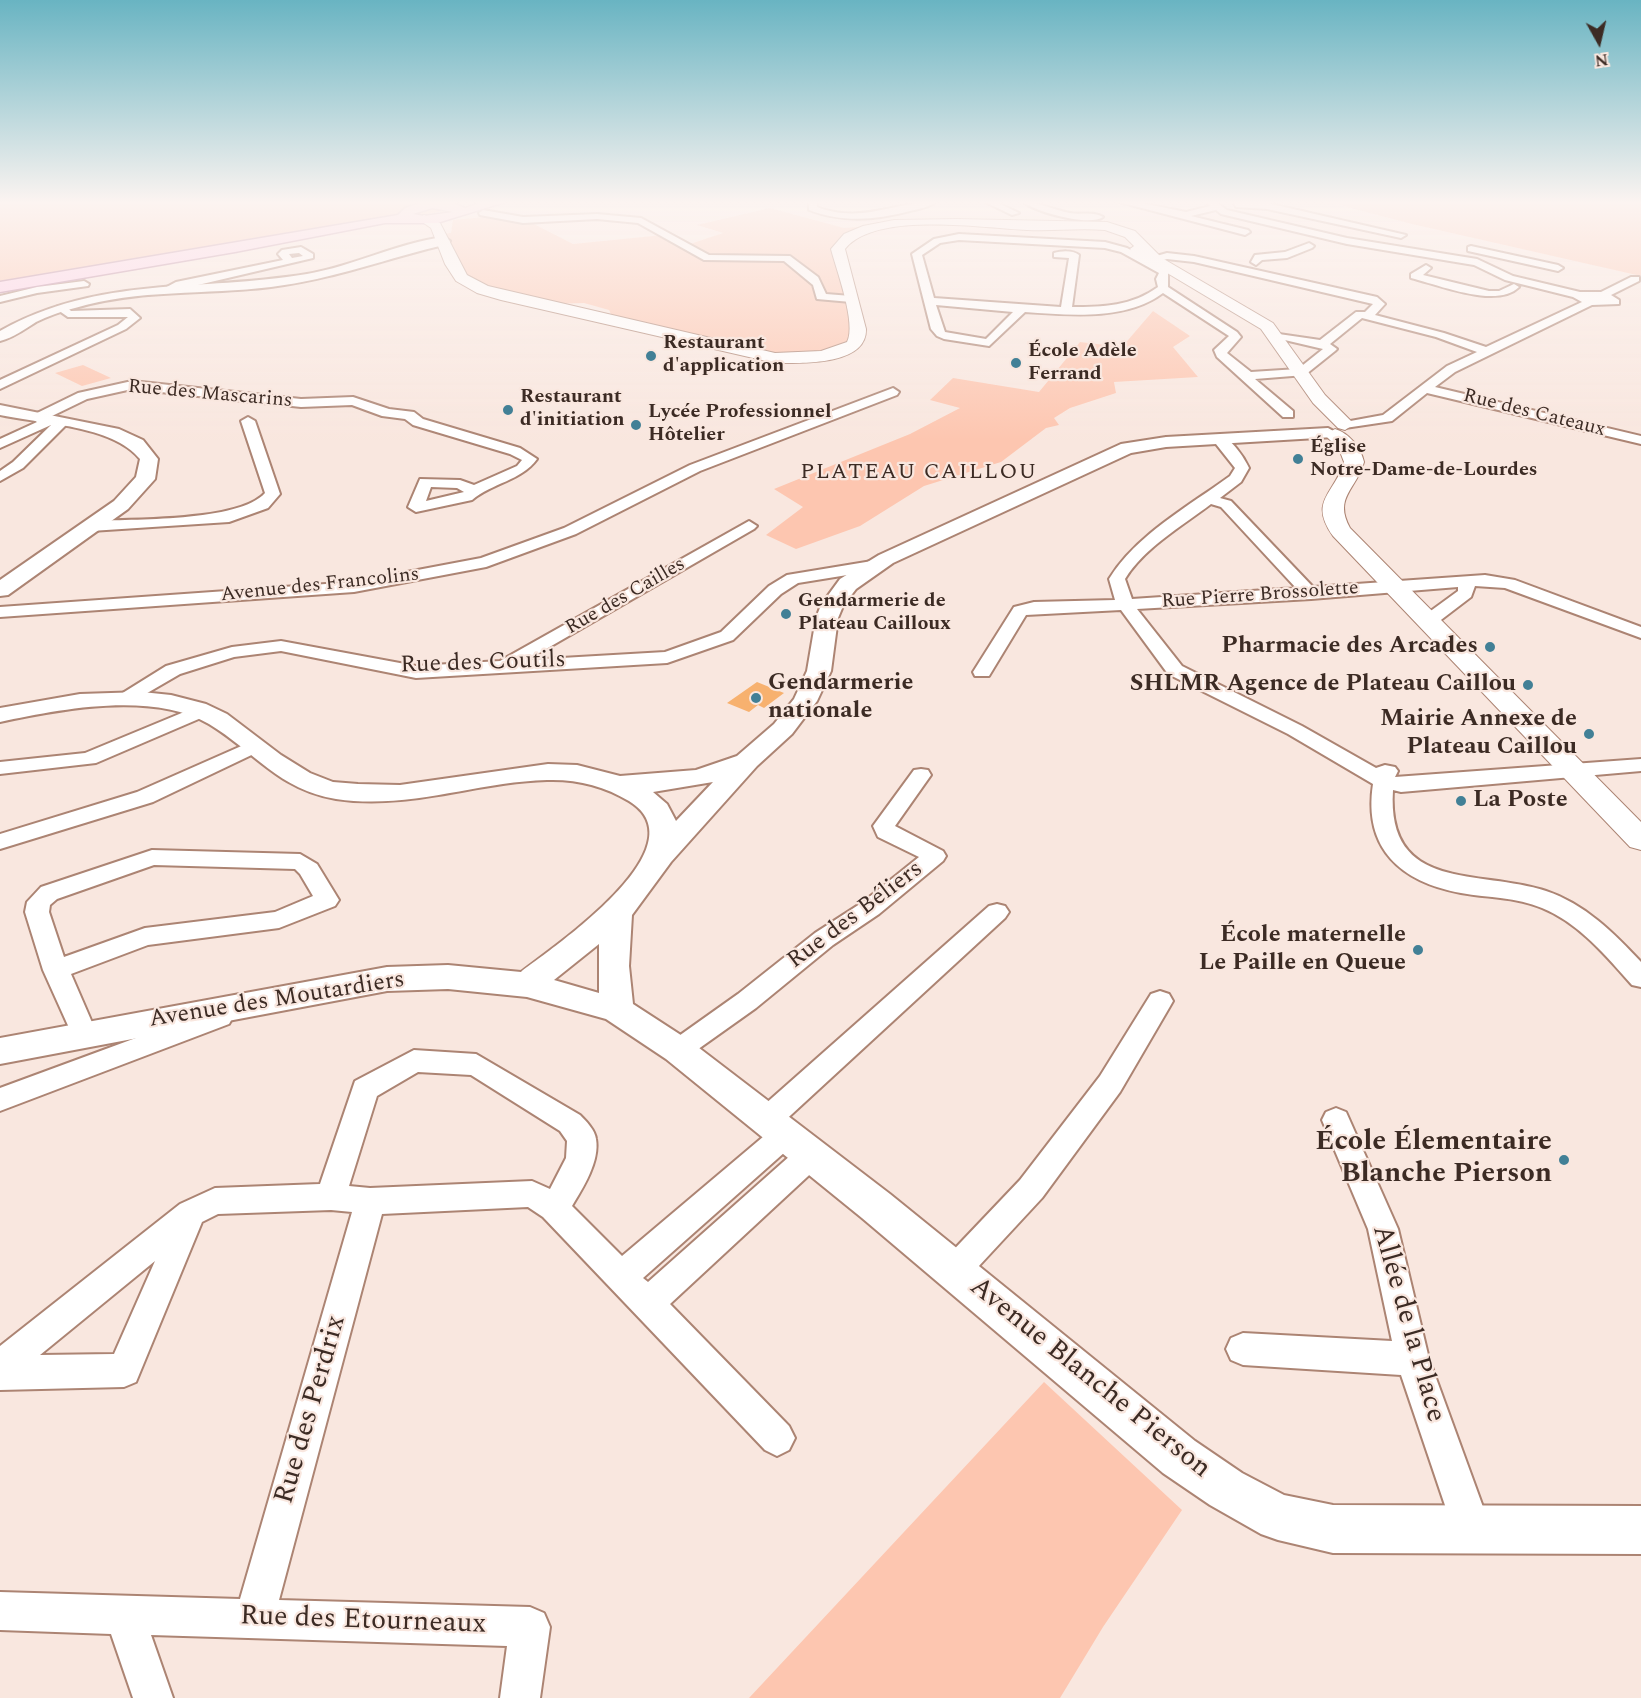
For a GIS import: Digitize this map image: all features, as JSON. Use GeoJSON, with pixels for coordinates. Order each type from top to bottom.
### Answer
{"type":"FeatureCollection","features":[{"type":"Feature","properties":{"kind":"main road"},"geometry":{"type":"LineString","coordinates":[[0,286],[29,281]]}},
{"type":"Feature","properties":{"kind":"main road"},"geometry":{"type":"LineString","coordinates":[[464,281],[479,289],[642,329],[775,358],[834,354],[855,343],[858,336],[846,281]]}},
{"type":"Feature","properties":{"kind":"main road"},"geometry":{"type":"LineString","coordinates":[[1190,281],[1255,318],[1276,335],[1339,430],[1354,459],[1352,473],[1333,504],[1335,520],[1352,544],[1641,840]]}},
{"type":"Feature","properties":{"kind":"street"},"geometry":{"type":"LineString","coordinates":[[168,290],[176,285],[194,281]]}},
{"type":"Feature","properties":{"kind":"street"},"geometry":{"type":"LineString","coordinates":[[0,337],[27,321],[62,308],[114,296],[283,281]]}},
{"type":"Feature","properties":{"kind":"street"},"geometry":{"type":"LineString","coordinates":[[817,281],[822,288],[821,297],[851,299]]}},
{"type":"Feature","properties":{"kind":"street"},"geometry":{"type":"LineString","coordinates":[[926,281],[937,329],[948,338],[988,343],[1024,307]]}},
{"type":"Feature","properties":{"kind":"street"},"geometry":{"type":"LineString","coordinates":[[1066,310],[1070,281]]}},
{"type":"Feature","properties":{"kind":"street"},"geometry":{"type":"LineString","coordinates":[[1161,281],[1163,288],[1179,301],[1233,334],[1235,337],[1220,350],[1221,354],[1240,371],[1249,375],[1301,372],[1331,349],[1322,344],[1276,335]]}},
{"type":"Feature","properties":{"kind":"street"},"geometry":{"type":"LineString","coordinates":[[1294,281],[1373,299],[1380,304],[1367,316]]}},
{"type":"Feature","properties":{"kind":"street"},"geometry":{"type":"LineString","coordinates":[[1437,281],[1489,294],[1501,294],[1514,287]]}},
{"type":"Feature","properties":{"kind":"street"},"geometry":{"type":"LineString","coordinates":[[1521,281],[1585,298],[1615,302],[1603,295],[1631,281]]}},
{"type":"Feature","properties":{"kind":"street"},"geometry":{"type":"LineString","coordinates":[[1526,283],[1530,281]]}},
{"type":"Feature","properties":{"kind":"street"},"geometry":{"type":"LineString","coordinates":[[0,299],[37,290],[84,284]]}},
{"type":"Feature","properties":{"kind":"street"},"geometry":{"type":"LineString","coordinates":[[932,301],[1096,311],[1144,302],[1163,288]]}},
{"type":"Feature","properties":{"kind":"street"},"geometry":{"type":"LineString","coordinates":[[527,985],[617,913],[661,855],[748,760],[783,729],[805,701],[819,671],[827,618],[839,594],[872,566],[1127,448],[1219,438],[1287,424],[1339,430],[1387,418],[1451,369],[1585,298]]}},
{"type":"Feature","properties":{"kind":"street"},"geometry":{"type":"LineString","coordinates":[[0,385],[122,327],[134,318],[130,312],[68,314],[62,308]]}},
{"type":"Feature","properties":{"kind":"street"},"geometry":{"type":"LineString","coordinates":[[1322,344],[1360,314],[1440,335],[1485,351]]}},
{"type":"Feature","properties":{"kind":"street"},"geometry":{"type":"LineString","coordinates":[[1249,375],[1249,380],[1287,424]]}},
{"type":"Feature","properties":{"kind":"street","name":"Rue des Mascarins"},"geometry":{"type":"LineString","coordinates":[[0,444],[50,420],[83,396],[132,385],[301,403],[352,401],[387,413],[409,415],[418,422],[515,451],[530,459],[522,469],[474,491]]}},
{"type":"Feature","properties":{"kind":"street","name":"Rue des Cateaux"},"geometry":{"type":"LineString","coordinates":[[1426,389],[1641,440]]}},
{"type":"Feature","properties":{"kind":"street","name":"Avenue des Francolins"},"geometry":{"type":"LineString","coordinates":[[0,612],[354,587],[423,576],[486,562],[570,531],[695,468],[893,392]]}},
{"type":"Feature","properties":{"kind":"street"},"geometry":{"type":"LineString","coordinates":[[0,410],[101,428],[121,434],[137,442],[150,459],[150,469],[139,489],[0,590]]}},
{"type":"Feature","properties":{"kind":"street"},"geometry":{"type":"LineString","coordinates":[[387,413],[382,416],[380,423],[393,428],[418,422]]}},
{"type":"Feature","properties":{"kind":"street"},"geometry":{"type":"LineString","coordinates":[[0,477],[18,465],[50,420]]}},
{"type":"Feature","properties":{"kind":"street"},"geometry":{"type":"LineString","coordinates":[[91,526],[229,517],[263,506],[273,494],[248,421]]}},
{"type":"Feature","properties":{"kind":"street"},"geometry":{"type":"LineString","coordinates":[[1339,430],[1378,421]]}},
{"type":"Feature","properties":{"kind":"street"},"geometry":{"type":"LineString","coordinates":[[1219,438],[1242,468],[1236,479],[1170,529],[1121,572],[1117,589],[1166,661],[1175,670],[1294,730],[1383,781],[1401,785],[1567,764],[1641,751]]}},
{"type":"Feature","properties":{"kind":"street"},"geometry":{"type":"LineString","coordinates":[[1209,499],[1226,504],[1311,594]]}},
{"type":"Feature","properties":{"kind":"street","name":"Rue des Cailles"},"geometry":{"type":"LineString","coordinates":[[502,667],[749,526]]}},
{"type":"Feature","properties":{"kind":"street","name":"Rue des Coutils"},"geometry":{"type":"LineString","coordinates":[[123,699],[173,670],[232,652],[281,646],[416,672],[573,661],[656,658],[685,652],[727,636],[739,627],[775,590],[793,579],[830,571],[872,566]]}},
{"type":"Feature","properties":{"kind":"street"},"geometry":{"type":"LineString","coordinates":[[830,571],[839,594]]}},
{"type":"Feature","properties":{"kind":"street","name":"Rue Pierre Brossolette"},"geometry":{"type":"LineString","coordinates":[[982,672],[1020,611],[1034,607],[1127,605],[1311,594],[1466,581],[1485,580],[1509,584],[1641,633]]}},
{"type":"Feature","properties":{"kind":"street"},"geometry":{"type":"LineString","coordinates":[[1427,621],[1465,593],[1466,581]]}},
{"type":"Feature","properties":{"kind":"street"},"geometry":{"type":"LineString","coordinates":[[555,637],[544,649],[549,655],[573,661]]}},
{"type":"Feature","properties":{"kind":"street"},"geometry":{"type":"LineString","coordinates":[[0,715],[73,701],[123,699],[159,701],[201,711],[217,718],[299,781],[364,794],[401,793],[515,775],[563,772],[619,784],[673,784],[723,772],[748,760]]}},
{"type":"Feature","properties":{"kind":"street"},"geometry":{"type":"LineString","coordinates":[[0,768],[89,759],[201,711]]}},
{"type":"Feature","properties":{"kind":"street"},"geometry":{"type":"LineString","coordinates":[[0,842],[145,797],[255,746]]}},
{"type":"Feature","properties":{"kind":"street"},"geometry":{"type":"LineString","coordinates":[[1567,764],[1641,765]]}},
{"type":"Feature","properties":{"kind":"street","name":"Rue des Béliers"},"geometry":{"type":"LineString","coordinates":[[678,1050],[747,1001],[824,939],[871,908],[935,856],[886,832],[884,826],[921,775]]}},
{"type":"Feature","properties":{"kind":"street"},"geometry":{"type":"LineString","coordinates":[[1383,781],[1382,826],[1388,843],[1400,859],[1448,882],[1515,891],[1556,905],[1580,918],[1601,934],[1641,978]]}},
{"type":"Feature","properties":{"kind":"street"},"geometry":{"type":"LineString","coordinates":[[619,784],[649,802],[660,814],[664,829],[661,855]]}},
{"type":"Feature","properties":{"kind":"street"},"geometry":{"type":"LineString","coordinates":[[56,970],[145,937],[279,920],[327,900],[309,869],[300,862],[152,857],[49,893],[39,902],[37,912],[56,970],[84,1034]]}},
{"type":"Feature","properties":{"kind":"street"},"geometry":{"type":"LineString","coordinates":[[647,1304],[786,1138],[997,912]]}},
{"type":"Feature","properties":{"kind":"street"},"geometry":{"type":"LineString","coordinates":[[617,913],[613,966],[617,1010]]}},
{"type":"Feature","properties":{"kind":"street","name":"Avenue des Moutardiers"},"geometry":{"type":"LineString","coordinates":[[0,1051],[354,983],[419,977],[448,977],[527,985],[617,1010]]}},
{"type":"Feature","properties":{"kind":"street"},"geometry":{"type":"LineString","coordinates":[[0,1100],[270,999]]}},
{"type":"Feature","properties":{"kind":"street"},"geometry":{"type":"LineString","coordinates":[[954,1271],[1031,1189],[1110,1084],[1160,1000]]}},
{"type":"Feature","properties":{"kind":"street","name":"Avenue Blanche Pierson"},"geometry":{"type":"LineString","coordinates":[[617,1010],[678,1050],[954,1271],[1179,1457],[1226,1489],[1278,1517],[1333,1529],[1641,1530]]}},
{"type":"Feature","properties":{"kind":"street"},"geometry":{"type":"LineString","coordinates":[[331,1197],[365,1089],[414,1061],[476,1065],[570,1123],[582,1138],[582,1158],[554,1208]]}},
{"type":"Feature","properties":{"kind":"street","name":"Allée de la Place"},"geometry":{"type":"LineString","coordinates":[[1336,1120],[1383,1229],[1412,1359],[1472,1529]]}},
{"type":"Feature","properties":{"kind":"street"},"geometry":{"type":"LineString","coordinates":[[620,1278],[786,1138]]}},
{"type":"Feature","properties":{"kind":"street"},"geometry":{"type":"LineString","coordinates":[[0,1367],[192,1213],[215,1201],[331,1197],[370,1200],[532,1194],[554,1208],[777,1438]]}},
{"type":"Feature","properties":{"kind":"street","name":"Rue des Perdrix"},"geometry":{"type":"LineString","coordinates":[[254,1619],[370,1200]]}},
{"type":"Feature","properties":{"kind":"street"},"geometry":{"type":"LineString","coordinates":[[0,1373],[124,1370],[192,1213]]}},
{"type":"Feature","properties":{"kind":"street"},"geometry":{"type":"LineString","coordinates":[[1243,1349],[1412,1359]]}},
{"type":"Feature","properties":{"kind":"street","name":"Rue des Etourneaux"},"geometry":{"type":"LineString","coordinates":[[0,1611],[530,1627],[520,1698]]}},
{"type":"Feature","properties":{"kind":"street"},"geometry":{"type":"LineString","coordinates":[[124,1615],[153,1698]]}},
{"type":"Feature","properties":{"kind":"shaded area"},"geometry":{"type":"Polygon","coordinates":[[[0,281],[44,281],[0,289],[0,281]]]}},
{"type":"Feature","properties":{"kind":"shaded area"},"geometry":{"type":"Polygon","coordinates":[[[465,281],[846,281],[855,343],[794,358],[615,322],[609,310],[584,303],[548,304],[465,281]]]}},
{"type":"Feature","properties":{"kind":"shaded area"},"geometry":{"type":"Polygon","coordinates":[[[1153,311],[1190,336],[1173,347],[1198,377],[1114,382],[1116,393],[1070,408],[1054,418],[1059,425],[1046,428],[1001,462],[924,486],[860,526],[796,549],[766,535],[803,507],[774,489],[910,434],[960,408],[930,400],[953,378],[1039,392],[1080,342],[1122,347],[1153,311]]]}},
{"type":"Feature","properties":{"kind":"shaded area"},"geometry":{"type":"Polygon","coordinates":[[[83,365],[111,378],[82,386],[55,373],[83,365]]]}},
{"type":"Feature","properties":{"kind":"shaded area"},"geometry":{"type":"Polygon","coordinates":[[[1044,1382],[1182,1510],[1103,1627],[1060,1698],[749,1698],[1044,1382]]]}},
{"type":"Feature","properties":{"kind":"building","name":"Gendarmerie nationale"},"geometry":{"type":"Polygon","coordinates":[[[757,682],[784,693],[764,708],[758,705],[749,712],[727,703],[757,682]]]}},
{"type":"Feature","properties":{"kind":"place","name":"Restaurant d'application"},"geometry":{"type":"Point","coordinates":[651,356]}},
{"type":"Feature","properties":{"kind":"place","name":"École Adèle Ferrand"},"geometry":{"type":"Point","coordinates":[1016,363]}},
{"type":"Feature","properties":{"kind":"place","name":"Restaurant d'initiation"},"geometry":{"type":"Point","coordinates":[508,410]}},
{"type":"Feature","properties":{"kind":"place","name":"Lycée Professionnel Hôtelier"},"geometry":{"type":"Point","coordinates":[636,425]}},
{"type":"Feature","properties":{"kind":"place","name":"Église Notre-Dame-de-Lourdes"},"geometry":{"type":"Point","coordinates":[1298,459]}},
{"type":"Feature","properties":{"kind":"place","name":"Gendarmerie de Plateau Cailloux"},"geometry":{"type":"Point","coordinates":[786,614]}},
{"type":"Feature","properties":{"kind":"place","name":"Pharmacie des Arcades"},"geometry":{"type":"Point","coordinates":[1490,647]}},
{"type":"Feature","properties":{"kind":"place","name":"SHLMR Agence de Plateau Caillou"},"geometry":{"type":"Point","coordinates":[1528,685]}},
{"type":"Feature","properties":{"kind":"place","name":"Gendarmerie nationale"},"geometry":{"type":"Point","coordinates":[756,698]}},
{"type":"Feature","properties":{"kind":"place","name":"Mairie Annexe de Plateau Caillou"},"geometry":{"type":"Point","coordinates":[1589,734]}},
{"type":"Feature","properties":{"kind":"place","name":"La Poste"},"geometry":{"type":"Point","coordinates":[1461,801]}},
{"type":"Feature","properties":{"kind":"place","name":"École maternelle Le Paille en Queue"},"geometry":{"type":"Point","coordinates":[1418,950]}},
{"type":"Feature","properties":{"kind":"place","name":"École Élementaire Blanche Pierson"},"geometry":{"type":"Point","coordinates":[1564,1160]}},
{"type":"Feature","properties":{"kind":"district","name":"PLATEAU CAILLOU"},"geometry":{"type":"Point","coordinates":[919,474]}}]}
